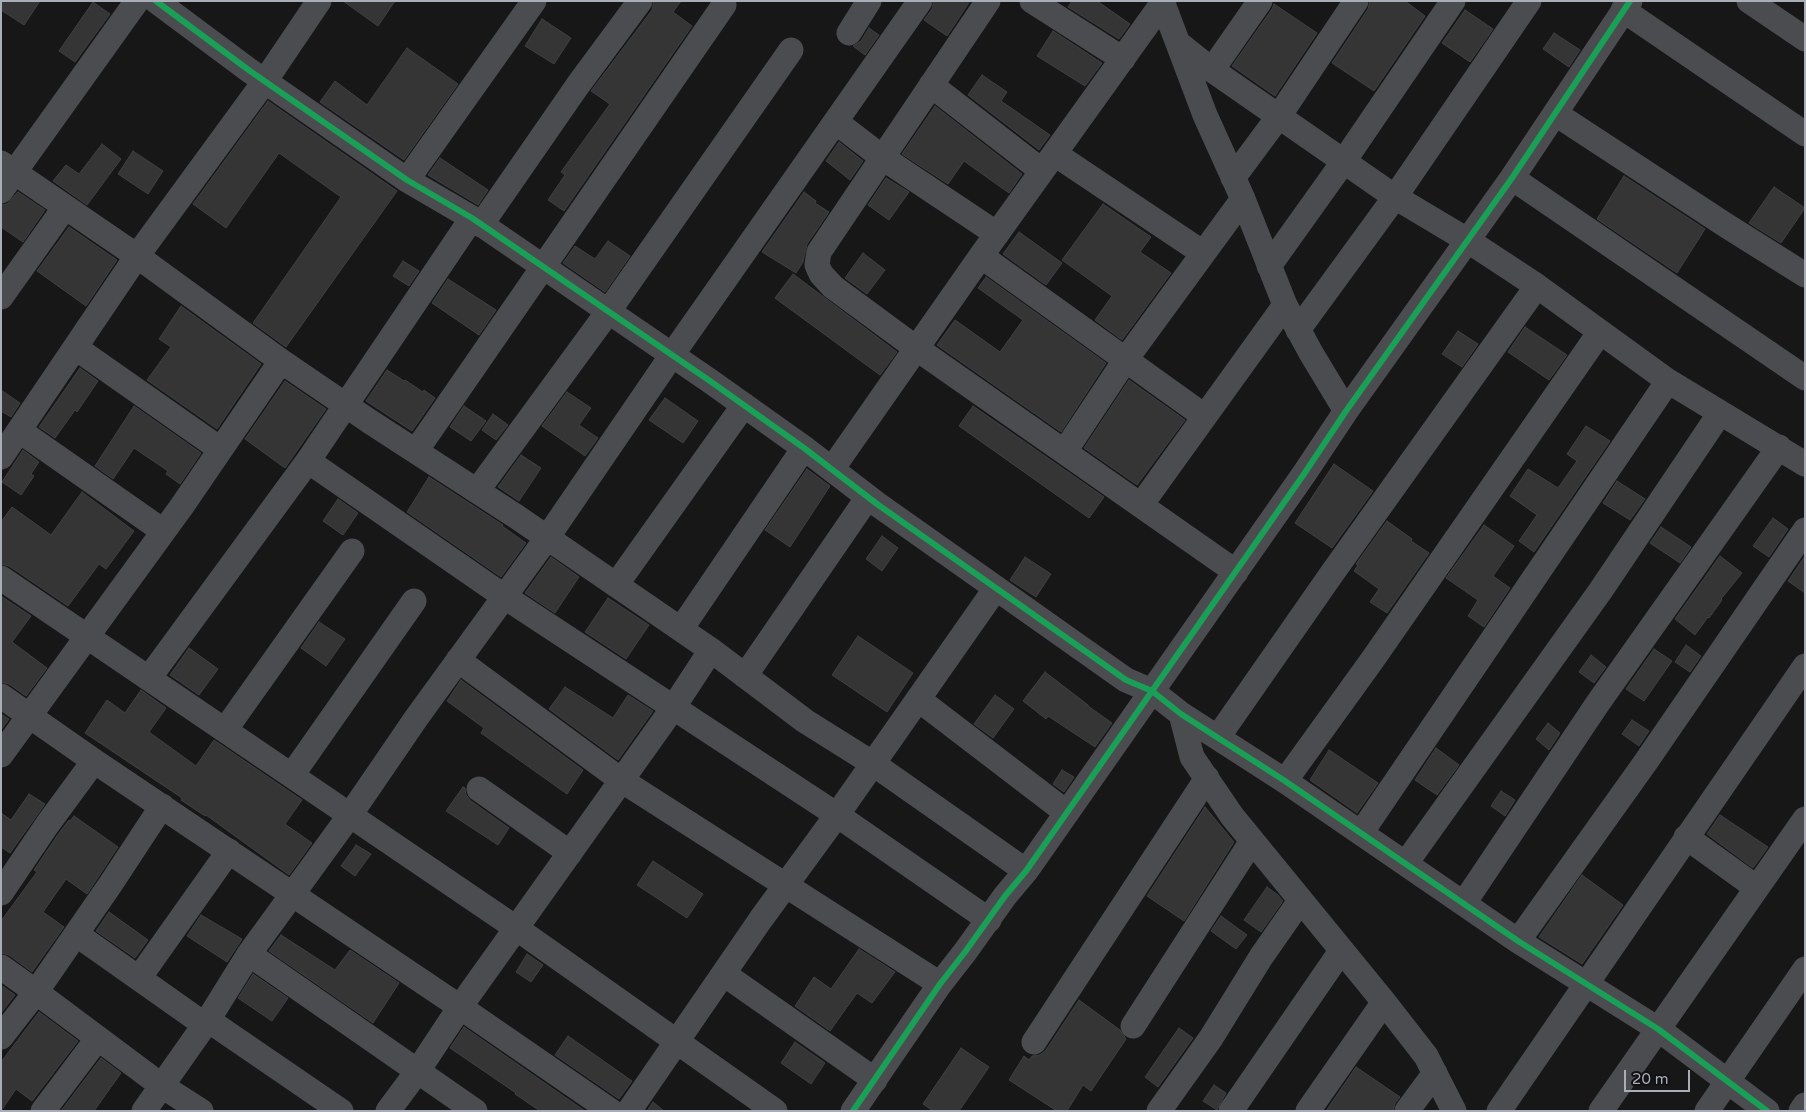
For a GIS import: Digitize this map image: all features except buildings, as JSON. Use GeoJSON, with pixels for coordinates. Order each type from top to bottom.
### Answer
{"type":"FeatureCollection","features":[{"type":"Feature","properties":{"kind":"street"},"geometry":{"type":"LineString","coordinates":[[137,1],[6,176],[65,207],[137,256],[281,361],[681,629],[805,721],[872,763],[1026,871]]}},
{"type":"Feature","properties":{"kind":"street"},"geometry":{"type":"LineString","coordinates":[[156,1],[265,81],[407,180],[477,221],[744,405],[868,497],[1126,680],[1152,691],[1181,714],[1285,781],[1518,941],[1658,1030],[1767,1111]]}},
{"type":"Feature","properties":{"kind":"street"},"geometry":{"type":"LineString","coordinates":[[1,457],[137,256],[265,81],[319,1]]}},
{"type":"Feature","properties":{"kind":"street"},"geometry":{"type":"LineString","coordinates":[[407,180],[534,1]]}},
{"type":"Feature","properties":{"kind":"street"},"geometry":{"type":"LineString","coordinates":[[149,678],[308,461],[346,404],[477,221],[640,1]]}},
{"type":"Feature","properties":{"kind":"street"},"geometry":{"type":"LineString","coordinates":[[849,34],[870,1]]}},
{"type":"Feature","properties":{"kind":"street"},"geometry":{"type":"LineString","coordinates":[[144,1111],[207,1022],[249,954],[547,538],[672,355],[920,1]]}},
{"type":"Feature","properties":{"kind":"street"},"geometry":{"type":"LineString","coordinates":[[988,1],[819,252],[817,265],[821,274],[832,287],[1236,572]]}},
{"type":"Feature","properties":{"kind":"street"},"geometry":{"type":"LineString","coordinates":[[1032,1],[1123,59]]}},
{"type":"Feature","properties":{"kind":"street"},"geometry":{"type":"LineString","coordinates":[[1212,70],[1260,1]]}},
{"type":"Feature","properties":{"kind":"street"},"geometry":{"type":"LineString","coordinates":[[1064,451],[1126,359],[1203,253],[1279,116],[1356,1]]}},
{"type":"Feature","properties":{"kind":"street"},"geometry":{"type":"LineString","coordinates":[[1269,266],[1344,161],[1453,1]]}},
{"type":"Feature","properties":{"kind":"street"},"geometry":{"type":"LineString","coordinates":[[1298,330],[1395,197],[1529,1]]}},
{"type":"Feature","properties":{"kind":"street"},"geometry":{"type":"LineString","coordinates":[[1749,1],[1805,39]]}},
{"type":"Feature","properties":{"kind":"street"},"geometry":{"type":"LineString","coordinates":[[832,469],[981,256],[1163,2]]}},
{"type":"Feature","properties":{"kind":"street"},"geometry":{"type":"LineString","coordinates":[[1163,2],[1205,115],[1238,189],[1285,304],[1298,330],[1346,411]]}},
{"type":"Feature","properties":{"kind":"street"},"geometry":{"type":"LineString","coordinates":[[416,451],[724,5]]}},
{"type":"Feature","properties":{"kind":"street"},"geometry":{"type":"LineString","coordinates":[[854,1111],[940,984],[1005,896],[1026,871],[1236,572],[1346,411],[1512,178],[1626,6],[1805,134]]}},
{"type":"Feature","properties":{"kind":"street"},"geometry":{"type":"LineString","coordinates":[[1178,44],[1212,70],[1395,197],[1467,240],[1537,286],[1668,381],[1805,464]]}},
{"type":"Feature","properties":{"kind":"street"},"geometry":{"type":"LineString","coordinates":[[477,491],[608,312],[791,50]]}},
{"type":"Feature","properties":{"kind":"street"},"geometry":{"type":"LineString","coordinates":[[931,85],[1048,162],[1203,253]]}},
{"type":"Feature","properties":{"kind":"street"},"geometry":{"type":"LineString","coordinates":[[1556,114],[1726,226],[1805,275]]}},
{"type":"Feature","properties":{"kind":"street"},"geometry":{"type":"LineString","coordinates":[[836,122],[884,158],[997,234]]}},
{"type":"Feature","properties":{"kind":"street"},"geometry":{"type":"LineString","coordinates":[[1512,178],[1805,378]]}},
{"type":"Feature","properties":{"kind":"street"},"geometry":{"type":"LineString","coordinates":[[1,297],[65,207]]}},
{"type":"Feature","properties":{"kind":"street"},"geometry":{"type":"LineString","coordinates":[[981,256],[1204,416]]}},
{"type":"Feature","properties":{"kind":"street"},"geometry":{"type":"LineString","coordinates":[[1218,737],[1537,286]]}},
{"type":"Feature","properties":{"kind":"street"},"geometry":{"type":"LineString","coordinates":[[1141,504],[1285,304]]}},
{"type":"Feature","properties":{"kind":"street"},"geometry":{"type":"LineString","coordinates":[[1285,781],[1373,659],[1600,332]]}},
{"type":"Feature","properties":{"kind":"street"},"geometry":{"type":"LineString","coordinates":[[76,348],[220,449]]}},
{"type":"Feature","properties":{"kind":"street"},"geometry":{"type":"LineString","coordinates":[[1,755],[163,531],[281,361]]}},
{"type":"Feature","properties":{"kind":"street"},"geometry":{"type":"LineString","coordinates":[[1361,834],[1668,381]]}},
{"type":"Feature","properties":{"kind":"street"},"geometry":{"type":"LineString","coordinates":[[616,585],[744,405]]}},
{"type":"Feature","properties":{"kind":"street"},"geometry":{"type":"LineString","coordinates":[[1406,863],[1590,606],[1720,413]]}},
{"type":"Feature","properties":{"kind":"street"},"geometry":{"type":"LineString","coordinates":[[20,431],[163,531]]}},
{"type":"Feature","properties":{"kind":"street"},"geometry":{"type":"LineString","coordinates":[[681,629],[804,448]]}},
{"type":"Feature","properties":{"kind":"street"},"geometry":{"type":"LineString","coordinates":[[1464,903],[1598,703],[1779,448]]}},
{"type":"Feature","properties":{"kind":"street"},"geometry":{"type":"LineString","coordinates":[[308,461],[505,597],[837,815],[989,920]]}},
{"type":"Feature","properties":{"kind":"street"},"geometry":{"type":"LineString","coordinates":[[745,676],[868,497]]}},
{"type":"Feature","properties":{"kind":"street"},"geometry":{"type":"LineString","coordinates":[[1518,941],[1645,763],[1805,530]]}},
{"type":"Feature","properties":{"kind":"street"},"geometry":{"type":"LineString","coordinates":[[225,730],[352,551]]}},
{"type":"Feature","properties":{"kind":"street"},"geometry":{"type":"LineString","coordinates":[[1,578],[516,928],[678,1042],[745,1102],[775,1111]]}},
{"type":"Feature","properties":{"kind":"street"},"geometry":{"type":"LineString","coordinates":[[629,1111],[996,588]]}},
{"type":"Feature","properties":{"kind":"street"},"geometry":{"type":"LineString","coordinates":[[292,775],[414,601]]}},
{"type":"Feature","properties":{"kind":"street"},"geometry":{"type":"LineString","coordinates":[[388,1111],[673,708],[711,650]]}},
{"type":"Feature","properties":{"kind":"street"},"geometry":{"type":"LineString","coordinates":[[458,660],[621,780],[940,984]]}},
{"type":"Feature","properties":{"kind":"street"},"geometry":{"type":"LineString","coordinates":[[1499,1111],[1585,983],[1805,666]]}},
{"type":"Feature","properties":{"kind":"street"},"geometry":{"type":"LineString","coordinates":[[1,696],[611,1111]]}},
{"type":"Feature","properties":{"kind":"street"},"geometry":{"type":"LineString","coordinates":[[918,700],[1067,813]]}},
{"type":"Feature","properties":{"kind":"street"},"geometry":{"type":"LineString","coordinates":[[1181,714],[1192,757],[1232,816],[1426,1056],[1454,1111]]}},
{"type":"Feature","properties":{"kind":"street"},"geometry":{"type":"LineString","coordinates":[[1,892],[94,761]]}},
{"type":"Feature","properties":{"kind":"street"},"geometry":{"type":"LineString","coordinates":[[1034,1042],[1206,778]]}},
{"type":"Feature","properties":{"kind":"street"},"geometry":{"type":"LineString","coordinates":[[479,789],[570,852]]}},
{"type":"Feature","properties":{"kind":"street"},"geometry":{"type":"LineString","coordinates":[[1,1038],[36,992],[162,806]]}},
{"type":"Feature","properties":{"kind":"street"},"geometry":{"type":"LineString","coordinates":[[1600,1111],[1805,819]]}},
{"type":"Feature","properties":{"kind":"street"},"geometry":{"type":"LineString","coordinates":[[1686,837],[1757,888]]}},
{"type":"Feature","properties":{"kind":"street"},"geometry":{"type":"LineString","coordinates":[[1133,1026],[1252,841]]}},
{"type":"Feature","properties":{"kind":"street"},"geometry":{"type":"LineString","coordinates":[[138,978],[229,851]]}},
{"type":"Feature","properties":{"kind":"street"},"geometry":{"type":"LineString","coordinates":[[1159,1111],[1211,1038],[1261,957],[1300,901]]}},
{"type":"Feature","properties":{"kind":"street"},"geometry":{"type":"LineString","coordinates":[[76,934],[138,978],[341,1111]]}},
{"type":"Feature","properties":{"kind":"street"},"geometry":{"type":"LineString","coordinates":[[1231,1111],[1341,951]]}},
{"type":"Feature","properties":{"kind":"street"},"geometry":{"type":"LineString","coordinates":[[249,954],[474,1111]]}},
{"type":"Feature","properties":{"kind":"street"},"geometry":{"type":"LineString","coordinates":[[1,967],[162,1086],[201,1111]]}},
{"type":"Feature","properties":{"kind":"street"},"geometry":{"type":"LineString","coordinates":[[1707,1111],[1805,968]]}},
{"type":"Feature","properties":{"kind":"street"},"geometry":{"type":"LineString","coordinates":[[724,974],[875,1080]]}},
{"type":"Feature","properties":{"kind":"street"},"geometry":{"type":"LineString","coordinates":[[1308,1111],[1384,1002]]}},
{"type":"Feature","properties":{"kind":"street"},"geometry":{"type":"LineString","coordinates":[[43,1111],[98,1038]]}},
{"type":"Feature","properties":{"kind":"street"},"geometry":{"type":"LineString","coordinates":[[1407,1111],[1435,1073]]}},
{"type":"Feature","properties":{"kind":"street"},"geometry":{"type":"LineString","coordinates":[[1801,1111],[1805,1105]]}},
{"type":"Feature","properties":{"kind":"cycle path"},"geometry":{"type":"LineString","coordinates":[[156,1],[250,71],[407,180],[472,218],[710,381],[804,448],[877,504],[1126,680],[1152,691],[1181,714],[1285,781],[1518,941],[1658,1029],[1767,1111]]}},
{"type":"Feature","properties":{"kind":"cycle path"},"geometry":{"type":"LineString","coordinates":[[853,1111],[940,984],[1005,896],[1026,871],[1346,411],[1512,178],[1630,1]]}}]}
